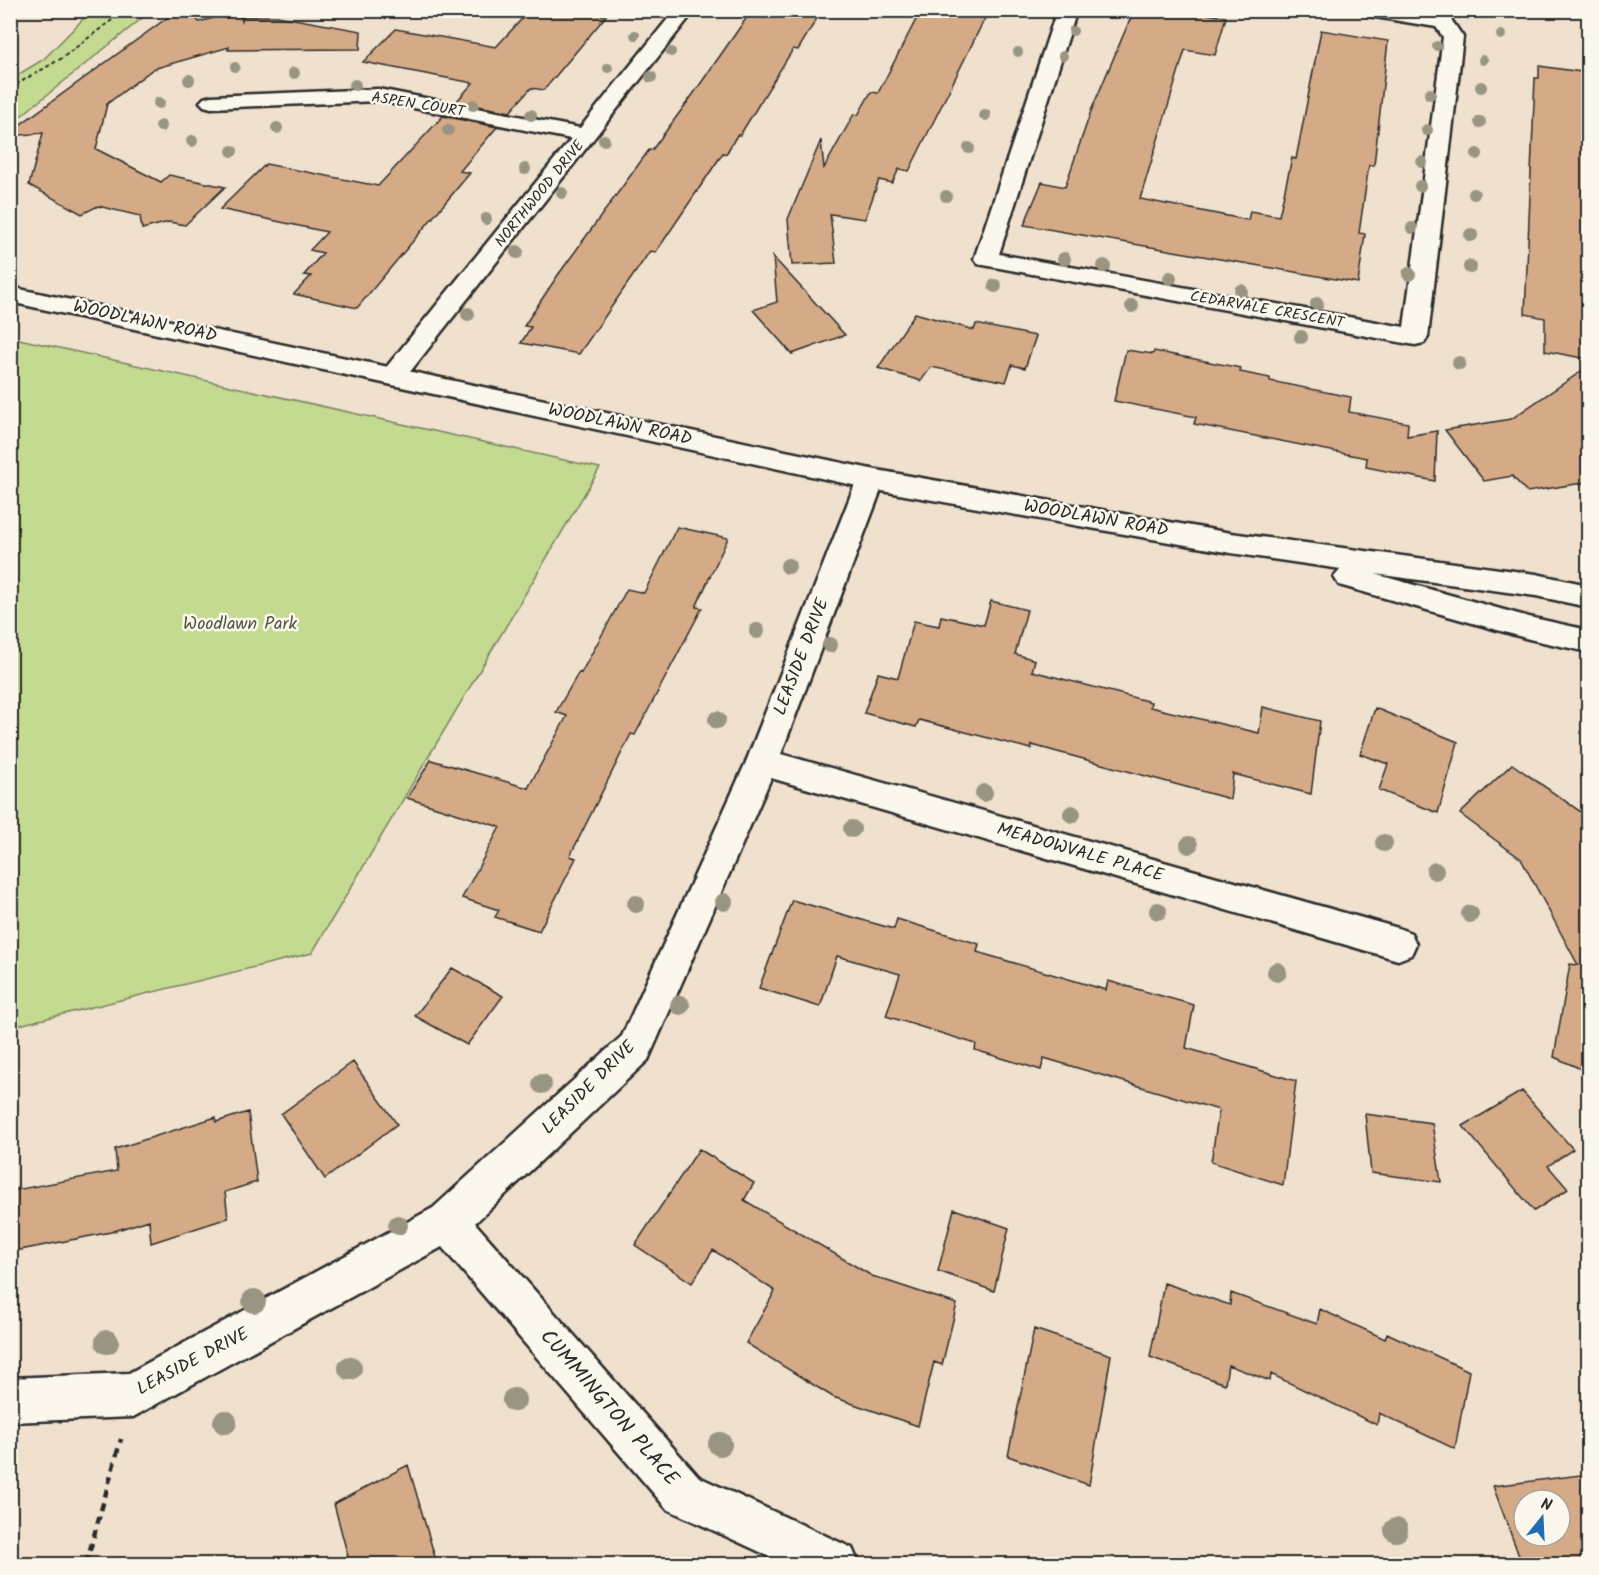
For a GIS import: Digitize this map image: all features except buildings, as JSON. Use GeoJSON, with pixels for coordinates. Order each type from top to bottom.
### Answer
{"type":"FeatureCollection","features":[{"type":"Feature","properties":{"kind":"street","name":"NORTHWOOD DRIVE"},"geometry":{"type":"LineString","coordinates":[[393,376],[686,10]]}},
{"type":"Feature","properties":{"kind":"street","name":"CEDARVALE CRESCENT"},"geometry":{"type":"LineString","coordinates":[[1067,10],[986,259],[1415,337],[1453,37],[1443,22],[1369,10]]}},
{"type":"Feature","properties":{"kind":"street","name":"ASPEN COURT"},"geometry":{"type":"LineString","coordinates":[[211,102],[378,95],[587,136]]}},
{"type":"Feature","properties":{"kind":"street","name":"WOODLAWN ROAD"},"geometry":{"type":"LineString","coordinates":[[10,294],[871,479],[1231,543],[1536,585],[1588,596]]}},
{"type":"Feature","properties":{"kind":"street","name":"LEASIDE DRIVE"},"geometry":{"type":"LineString","coordinates":[[10,1400],[133,1395],[447,1222],[635,1048],[762,762],[871,479]]}},
{"type":"Feature","properties":{"kind":"street","name":"WOODLAWN ROAD"},"geometry":{"type":"LineString","coordinates":[[1231,543],[1529,628],[1588,641]]}},
{"type":"Feature","properties":{"kind":"street","name":"MEADOWVALE PLACE"},"geometry":{"type":"LineString","coordinates":[[762,762],[1398,944]]}},
{"type":"Feature","properties":{"kind":"street","name":"CUMMINGTON PLACE"},"geometry":{"type":"LineString","coordinates":[[447,1222],[683,1493],[836,1564]]}},
{"type":"Feature","properties":{"kind":"path"},"geometry":{"type":"LineString","coordinates":[[10,88],[62,58],[125,10]]}},
{"type":"Feature","properties":{"kind":"path"},"geometry":{"type":"LineString","coordinates":[[86,1564],[133,1395]]}},
{"type":"Feature","properties":{"kind":"green space"},"geometry":{"type":"Polygon","coordinates":[[[91,11],[151,11],[11,124],[11,79],[44,59],[91,11]]]}},
{"type":"Feature","properties":{"kind":"green space","name":"Woodlawn Park"},"geometry":{"type":"Polygon","coordinates":[[[10,337],[600,468],[312,953],[11,1027],[10,337]]]}}]}
